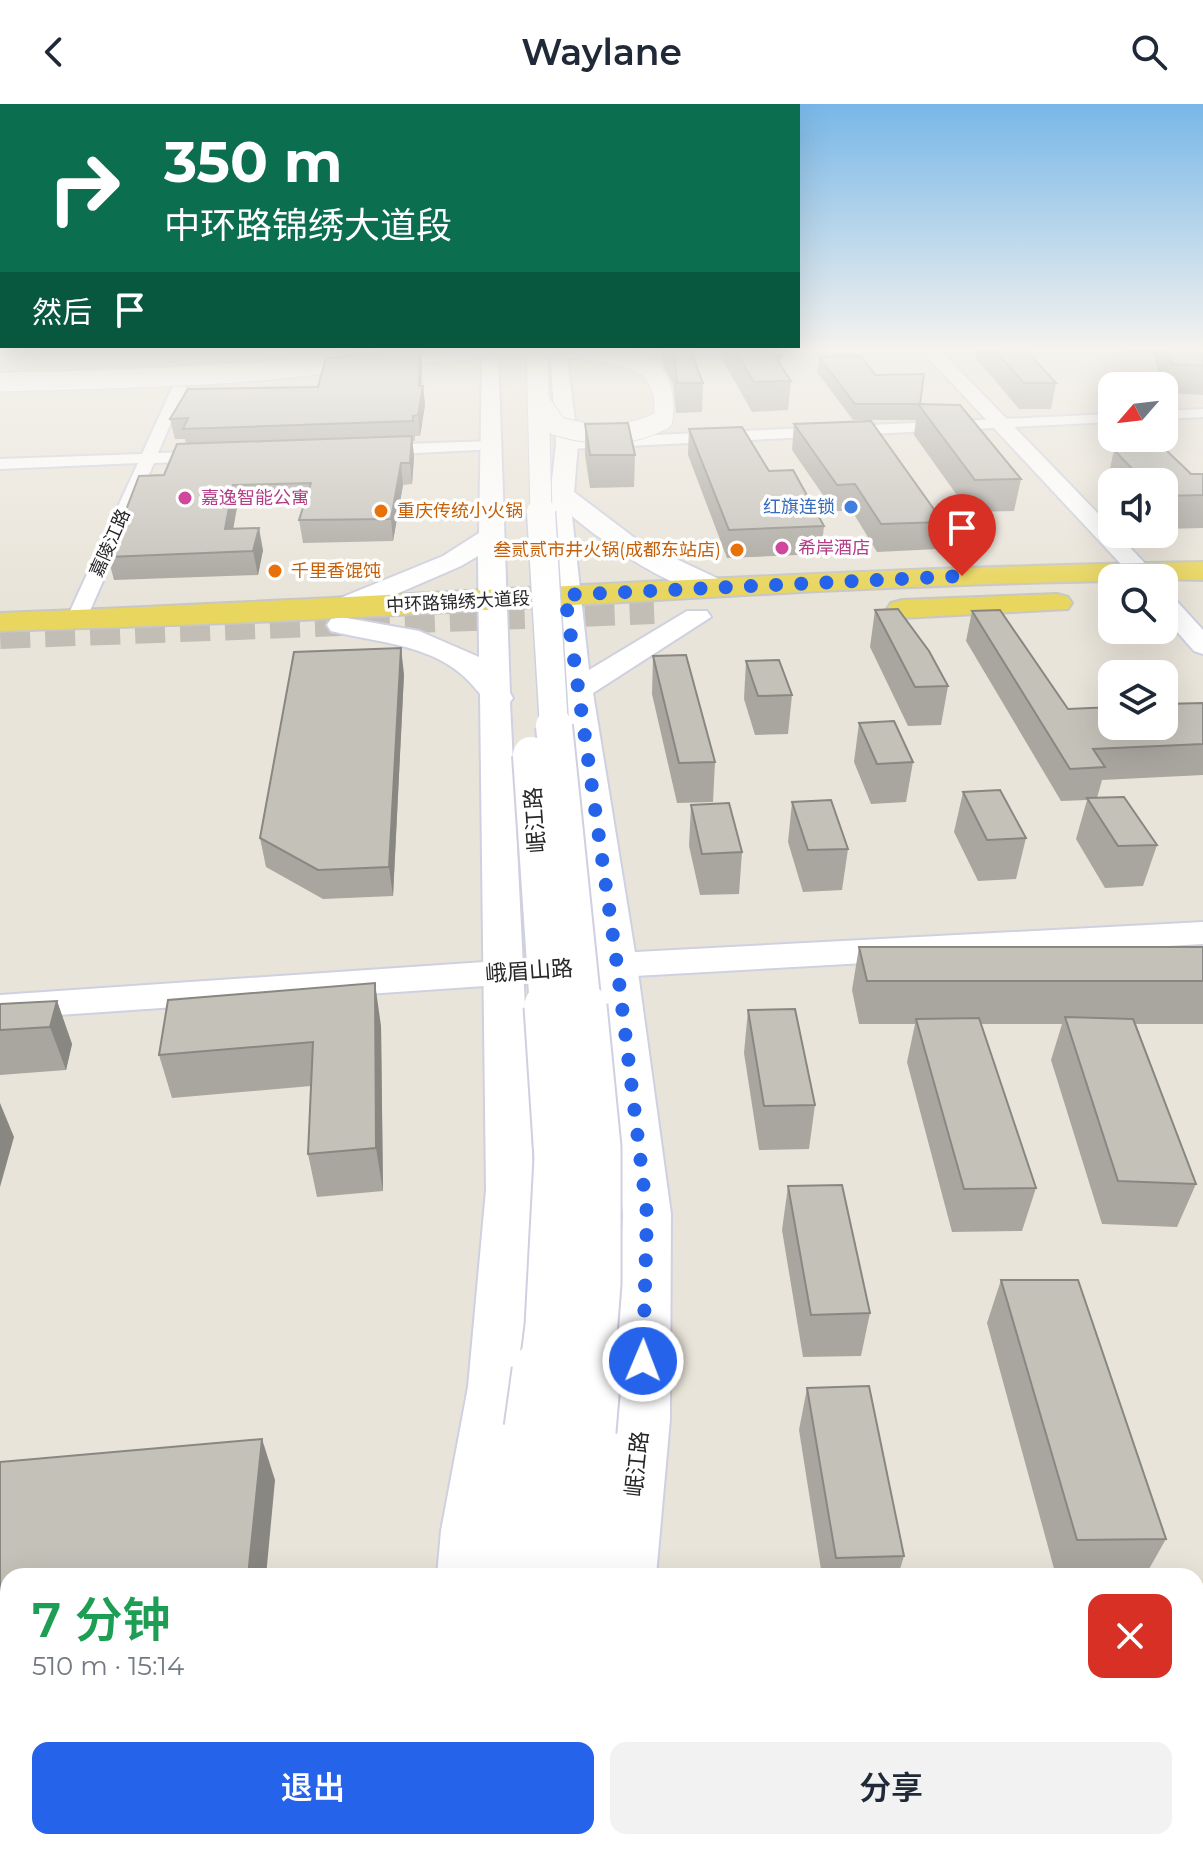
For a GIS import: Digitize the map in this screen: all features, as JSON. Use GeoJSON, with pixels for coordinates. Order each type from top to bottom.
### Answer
{"type":"FeatureCollection","features":[{"type":"Feature","properties":{"kind":"main road","name":"岷江路"},"geometry":{"type":"LineString","coordinates":[[468,1568],[470,1531],[495,1387],[510,1190],[498,698],[490,537],[494,429]]}},
{"type":"Feature","properties":{"kind":"main road","name":"岷江路"},"geometry":{"type":"LineString","coordinates":[[509,429],[558,1158],[549,1326],[571,1568]]}},
{"type":"Feature","properties":{"kind":"main road","name":"岷江路"},"geometry":{"type":"LineString","coordinates":[[517,1568],[560,1430],[597,1284],[597,1147],[554,725],[543,583],[540,429]]}},
{"type":"Feature","properties":{"kind":"main road","name":"岷江路"},"geometry":{"type":"LineString","coordinates":[[564,429],[567,444],[561,492],[566,608],[617,965],[647,1214],[642,1419],[627,1568]]}},
{"type":"Feature","properties":{"kind":"main road"},"geometry":{"type":"LineString","coordinates":[[561,492],[585,518],[684,575],[712,586]]}},
{"type":"Feature","properties":{"kind":"main road"},"geometry":{"type":"LineString","coordinates":[[339,617],[452,561],[490,537]]}},
{"type":"Feature","properties":{"kind":"main road","name":"中环路锦绣大道段"},"geometry":{"type":"LineString","coordinates":[[1178,585],[1203,571]]}},
{"type":"Feature","properties":{"kind":"main road","name":"中环路锦绣大道段"},"geometry":{"type":"LineString","coordinates":[[0,639],[339,617],[566,608],[712,586],[994,574],[1098,583]]}},
{"type":"Feature","properties":{"kind":"main road"},"geometry":{"type":"LineString","coordinates":[[1098,591],[653,604],[1098,594]]}},
{"type":"Feature","properties":{"kind":"main road"},"geometry":{"type":"LineString","coordinates":[[871,610],[1061,603],[1098,596]]}},
{"type":"Feature","properties":{"kind":"main road","name":"中环路锦绣大道段"},"geometry":{"type":"LineString","coordinates":[[566,608],[697,617],[728,616]]}},
{"type":"Feature","properties":{"kind":"main road","name":"中环路锦绣大道段"},"geometry":{"type":"LineString","coordinates":[[0,622],[339,617]]}},
{"type":"Feature","properties":{"kind":"main road"},"geometry":{"type":"LineString","coordinates":[[339,617],[409,637],[473,665],[498,698]]}},
{"type":"Feature","properties":{"kind":"main road"},"geometry":{"type":"LineString","coordinates":[[576,690],[697,617]]}},
{"type":"Feature","properties":{"kind":"street","name":"嘉陵江路"},"geometry":{"type":"LineString","coordinates":[[76,620],[161,429]]}},
{"type":"Feature","properties":{"kind":"street"},"geometry":{"type":"LineString","coordinates":[[572,429],[592,434],[643,429]]}},
{"type":"Feature","properties":{"kind":"street"},"geometry":{"type":"LineString","coordinates":[[567,444],[869,429]]}},
{"type":"Feature","properties":{"kind":"street"},"geometry":{"type":"LineString","coordinates":[[1009,429],[1145,564]]}},
{"type":"Feature","properties":{"kind":"street"},"geometry":{"type":"LineString","coordinates":[[356,451],[492,446]]}},
{"type":"Feature","properties":{"kind":"street"},"geometry":{"type":"LineString","coordinates":[[0,464],[222,455]]}},
{"type":"Feature","properties":{"kind":"street"},"geometry":{"type":"LineString","coordinates":[[1178,597],[1203,622]]}},
{"type":"Feature","properties":{"kind":"street"},"geometry":{"type":"LineString","coordinates":[[1178,603],[1203,646]]}},
{"type":"Feature","properties":{"kind":"street","name":"峨眉山路"},"geometry":{"type":"LineString","coordinates":[[0,1007],[617,965],[1203,933]]}},
{"type":"Feature","properties":{"kind":"building"},"geometry":{"type":"Polygon","coordinates":[[[586,429],[629,429],[635,455],[590,455],[586,429]]]}},
{"type":"Feature","properties":{"kind":"building"},"geometry":{"type":"Polygon","coordinates":[[[689,429],[743,429],[769,471],[793,470],[824,526],[729,530],[689,429]]]}},
{"type":"Feature","properties":{"kind":"building"},"geometry":{"type":"Polygon","coordinates":[[[798,429],[877,429],[943,522],[881,524],[855,484],[837,485],[798,429]]]}},
{"type":"Feature","properties":{"kind":"building"},"geometry":{"type":"Polygon","coordinates":[[[937,429],[980,429],[1021,479],[975,480],[937,429]]]}},
{"type":"Feature","properties":{"kind":"building"},"geometry":{"type":"Polygon","coordinates":[[[412,436],[410,463],[401,463],[391,519],[299,520],[311,483],[233,485],[225,529],[259,528],[253,551],[108,557],[139,476],[164,475],[177,444],[412,436]]]}},
{"type":"Feature","properties":{"kind":"building"},"geometry":{"type":"Polygon","coordinates":[[[1116,452],[1168,452],[1191,474],[1203,474],[1203,495],[1178,496],[1178,468],[1131,468],[1116,452]]]}},
{"type":"Feature","properties":{"kind":"building"},"geometry":{"type":"Polygon","coordinates":[[[898,609],[929,651],[948,686],[915,687],[875,610],[898,609]]]}},
{"type":"Feature","properties":{"kind":"building"},"geometry":{"type":"Polygon","coordinates":[[[1000,610],[1068,709],[1098,708],[1098,740],[1178,740],[1178,704],[1203,703],[1203,744],[1093,749],[1105,767],[1070,769],[972,611],[1000,610]]]}},
{"type":"Feature","properties":{"kind":"building"},"geometry":{"type":"Polygon","coordinates":[[[401,648],[389,867],[318,870],[260,838],[294,652],[401,648]]]}},
{"type":"Feature","properties":{"kind":"building"},"geometry":{"type":"Polygon","coordinates":[[[686,655],[715,762],[679,763],[653,656],[686,655]]]}},
{"type":"Feature","properties":{"kind":"building"},"geometry":{"type":"Polygon","coordinates":[[[779,660],[792,695],[758,696],[746,661],[779,660]]]}},
{"type":"Feature","properties":{"kind":"building"},"geometry":{"type":"Polygon","coordinates":[[[894,721],[913,762],[877,764],[859,723],[894,721]]]}},
{"type":"Feature","properties":{"kind":"building"},"geometry":{"type":"Polygon","coordinates":[[[1000,790],[1026,838],[987,840],[963,792],[1000,790]]]}},
{"type":"Feature","properties":{"kind":"building"},"geometry":{"type":"Polygon","coordinates":[[[1124,797],[1157,845],[1118,846],[1087,798],[1124,797]]]}},
{"type":"Feature","properties":{"kind":"building"},"geometry":{"type":"Polygon","coordinates":[[[831,800],[848,849],[808,850],[792,802],[831,800]]]}},
{"type":"Feature","properties":{"kind":"building"},"geometry":{"type":"Polygon","coordinates":[[[729,803],[742,852],[702,854],[691,805],[729,803]]]}},
{"type":"Feature","properties":{"kind":"building"},"geometry":{"type":"Polygon","coordinates":[[[859,947],[1203,947],[1203,981],[867,981],[859,947]]]}},
{"type":"Feature","properties":{"kind":"building"},"geometry":{"type":"Polygon","coordinates":[[[375,983],[376,1148],[308,1154],[313,1042],[159,1055],[168,1000],[375,983]]]}},
{"type":"Feature","properties":{"kind":"building"},"geometry":{"type":"Polygon","coordinates":[[[57,1001],[50,1027],[0,1030],[0,1004],[57,1001]]]}},
{"type":"Feature","properties":{"kind":"building"},"geometry":{"type":"Polygon","coordinates":[[[795,1009],[815,1105],[764,1106],[748,1010],[795,1009]]]}},
{"type":"Feature","properties":{"kind":"building"},"geometry":{"type":"Polygon","coordinates":[[[1065,1017],[1133,1019],[1196,1184],[1118,1181],[1065,1017]]]}},
{"type":"Feature","properties":{"kind":"building"},"geometry":{"type":"Polygon","coordinates":[[[979,1018],[1036,1188],[964,1189],[916,1019],[979,1018]]]}},
{"type":"Feature","properties":{"kind":"building"},"geometry":{"type":"Polygon","coordinates":[[[842,1185],[870,1313],[811,1315],[788,1186],[842,1185]]]}},
{"type":"Feature","properties":{"kind":"building"},"geometry":{"type":"Polygon","coordinates":[[[1001,1280],[1078,1280],[1166,1539],[1077,1540],[1001,1280]]]}},
{"type":"Feature","properties":{"kind":"building"},"geometry":{"type":"Polygon","coordinates":[[[869,1386],[904,1556],[836,1558],[807,1388],[869,1386]]]}},
{"type":"Feature","properties":{"kind":"building"},"geometry":{"type":"Polygon","coordinates":[[[262,1439],[249,1568],[0,1568],[0,1462],[262,1439]]]}},
{"type":"Feature","properties":{"kind":"tunnel"},"geometry":{"type":"LineString","coordinates":[[0,634],[654,609]]}},
{"type":"Feature","properties":{"kind":"place","name":"嘉逸智能公寓"},"geometry":{"type":"Point","coordinates":[185,498]}},
{"type":"Feature","properties":{"kind":"place","name":"红旗连锁"},"geometry":{"type":"Point","coordinates":[851,507]}},
{"type":"Feature","properties":{"kind":"place","name":"重庆传统小火锅"},"geometry":{"type":"Point","coordinates":[381,511]}},
{"type":"Feature","properties":{"kind":"place","name":"希岸酒店"},"geometry":{"type":"Point","coordinates":[782,548]}},
{"type":"Feature","properties":{"kind":"place","name":"叁贰贰市井火锅(成都东站店)"},"geometry":{"type":"Point","coordinates":[737,550]}},
{"type":"Feature","properties":{"kind":"place","name":"千里香馄饨"},"geometry":{"type":"Point","coordinates":[275,571]}},
{"type":"Feature","properties":{"kind":"route"},"geometry":{"type":"LineString","coordinates":[[643,1361],[647,1214],[617,965],[565,595],[640,589],[962,576]]}}]}
